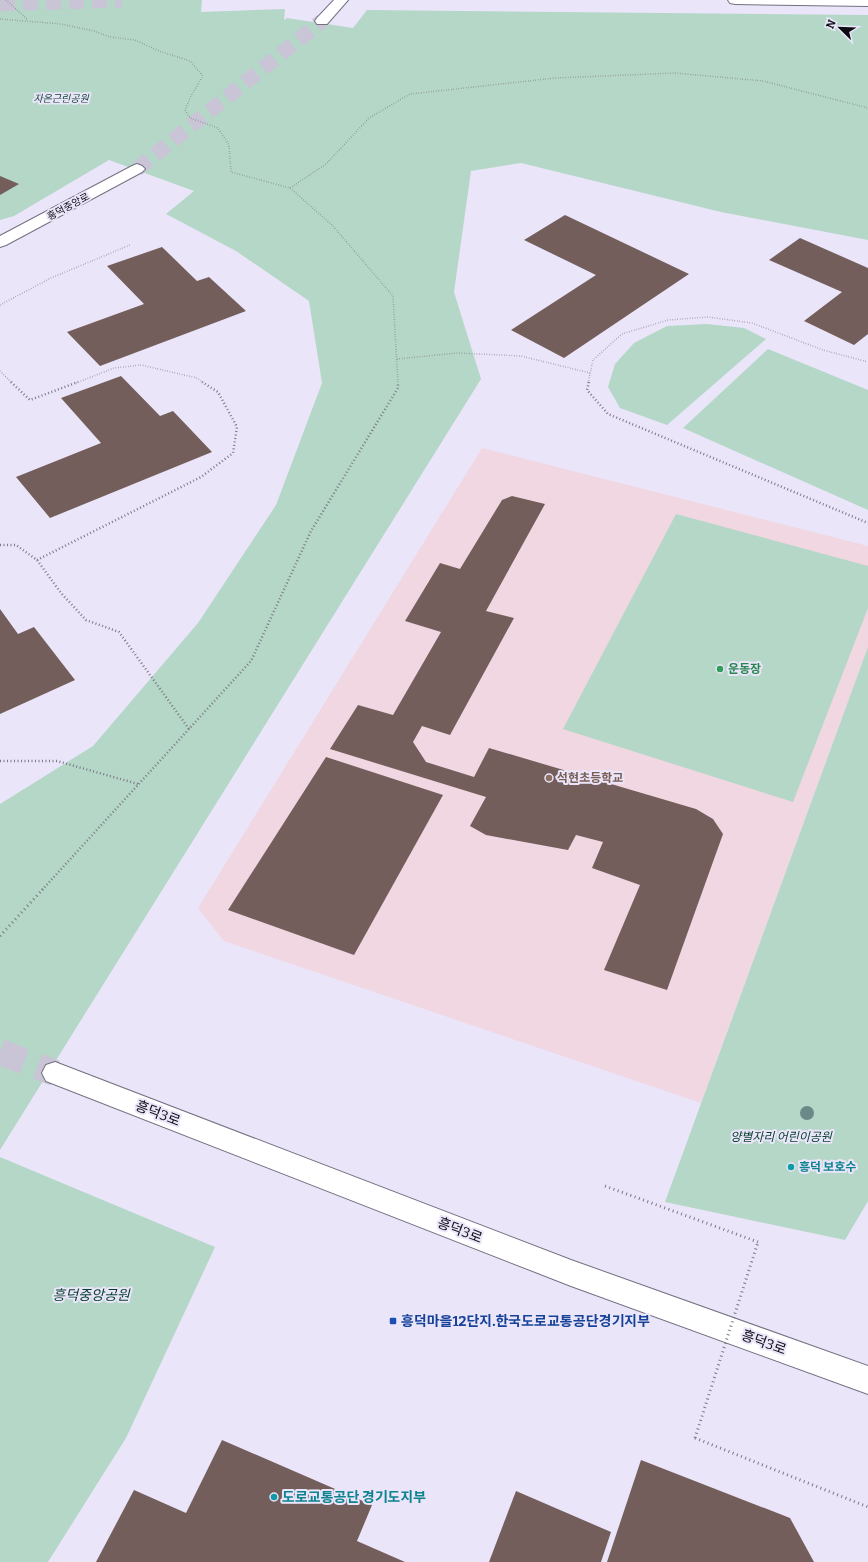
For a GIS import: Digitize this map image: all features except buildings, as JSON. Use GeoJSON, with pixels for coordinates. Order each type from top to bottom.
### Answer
{"type":"FeatureCollection","features":[{"type":"Feature","properties":{"kind":"main road"},"geometry":{"type":"LineString","coordinates":[[322,21],[341,0]]}},
{"type":"Feature","properties":{"kind":"main road"},"geometry":{"type":"LineString","coordinates":[[735,0],[868,2]]}},
{"type":"Feature","properties":{"kind":"main road","name":"흥덕중앙로"},"geometry":{"type":"LineString","coordinates":[[0,242],[137,169]]}},
{"type":"Feature","properties":{"kind":"main road","name":"흥덕3로"},"geometry":{"type":"LineString","coordinates":[[55,1073],[571,1273],[868,1380]]}},
{"type":"Feature","properties":{"kind":"path"},"geometry":{"type":"LineString","coordinates":[[6,0],[28,20]]}},
{"type":"Feature","properties":{"kind":"path"},"geometry":{"type":"LineString","coordinates":[[0,19],[28,20],[61,24],[94,31],[110,37],[136,40],[159,51],[190,61],[203,76],[191,96],[185,110],[190,118],[218,128],[229,145],[231,172],[290,188],[332,225],[393,296],[398,388],[311,531],[251,661],[0,936]]}},
{"type":"Feature","properties":{"kind":"path"},"geometry":{"type":"LineString","coordinates":[[290,188],[326,164],[369,118],[410,94],[555,78],[675,73],[763,81],[868,108]]}},
{"type":"Feature","properties":{"kind":"path"},"geometry":{"type":"LineString","coordinates":[[0,305],[51,278],[130,245]]}},
{"type":"Feature","properties":{"kind":"path"},"geometry":{"type":"LineString","coordinates":[[868,362],[823,350],[752,323],[708,317],[668,320],[622,334],[593,360],[587,390],[608,414],[868,523]]}},
{"type":"Feature","properties":{"kind":"path"},"geometry":{"type":"LineString","coordinates":[[397,359],[458,353],[521,356],[590,372]]}},
{"type":"Feature","properties":{"kind":"path"},"geometry":{"type":"LineString","coordinates":[[0,371],[30,400],[114,368],[141,365],[197,378],[218,392],[237,427],[232,453],[201,477],[37,560]]}},
{"type":"Feature","properties":{"kind":"path"},"geometry":{"type":"LineString","coordinates":[[0,545],[16,545],[37,560],[61,593],[86,620],[119,632],[188,729]]}},
{"type":"Feature","properties":{"kind":"path"},"geometry":{"type":"LineString","coordinates":[[0,761],[57,761],[138,784]]}},
{"type":"Feature","properties":{"kind":"path"},"geometry":{"type":"LineString","coordinates":[[605,1186],[758,1242],[695,1438],[868,1507]]}},
{"type":"Feature","properties":{"kind":"shaded area","name":"석현초등학교"},"geometry":{"type":"Polygon","coordinates":[[[482,448],[868,546],[868,647],[701,1103],[224,941],[198,908],[482,448]]]}},
{"type":"Feature","properties":{"kind":"green space","name":"자은근린공원"},"geometry":{"type":"Polygon","coordinates":[[[0,0],[202,0],[201,12],[285,9],[284,20],[287,18],[353,28],[367,10],[868,15],[868,240],[721,212],[521,163],[471,171],[454,292],[481,379],[0,1150],[0,804],[93,746],[198,623],[276,505],[322,383],[309,301],[236,251],[166,214],[194,191],[109,160],[14,216],[0,220],[0,0]]]}},
{"type":"Feature","properties":{"kind":"green space"},"geometry":{"type":"Polygon","coordinates":[[[707,324],[744,328],[766,339],[667,425],[620,408],[608,387],[615,364],[634,343],[667,326],[707,324]]]}},
{"type":"Feature","properties":{"kind":"green space"},"geometry":{"type":"Polygon","coordinates":[[[768,349],[868,390],[868,510],[683,428],[768,349]]]}},
{"type":"Feature","properties":{"kind":"green space","name":"운동장"},"geometry":{"type":"Polygon","coordinates":[[[676,514],[868,566],[868,608],[793,802],[563,729],[676,514]]]}},
{"type":"Feature","properties":{"kind":"green space","name":"양별자리 어린이공원"},"geometry":{"type":"Polygon","coordinates":[[[868,647],[868,1201],[845,1240],[665,1202],[868,647]]]}},
{"type":"Feature","properties":{"kind":"green space","name":"흥덕중앙공원"},"geometry":{"type":"Polygon","coordinates":[[[0,1157],[215,1247],[126,1438],[48,1562],[0,1562],[0,1157]]]}},
{"type":"Feature","properties":{"kind":"tunnel"},"geometry":{"type":"LineString","coordinates":[[0,4],[122,0]]}},
{"type":"Feature","properties":{"kind":"tunnel"},"geometry":{"type":"LineString","coordinates":[[137,169],[322,21]]}},
{"type":"Feature","properties":{"kind":"tunnel"},"geometry":{"type":"LineString","coordinates":[[0,1052],[55,1073]]}},
{"type":"Feature","properties":{"kind":"place","name":"운동장"},"geometry":{"type":"Point","coordinates":[720,669]}},
{"type":"Feature","properties":{"kind":"place","name":"석현초등학교"},"geometry":{"type":"Point","coordinates":[549,778]}},
{"type":"Feature","properties":{"kind":"place","name":"흥덕 보호수"},"geometry":{"type":"Point","coordinates":[791,1167]}},
{"type":"Feature","properties":{"kind":"place","name":"흥덕마을12단지.한국도로교통공단경기지부"},"geometry":{"type":"Point","coordinates":[393,1321]}},
{"type":"Feature","properties":{"kind":"place","name":"도로교통공단 경기도지부"},"geometry":{"type":"Point","coordinates":[274,1497]}}]}
